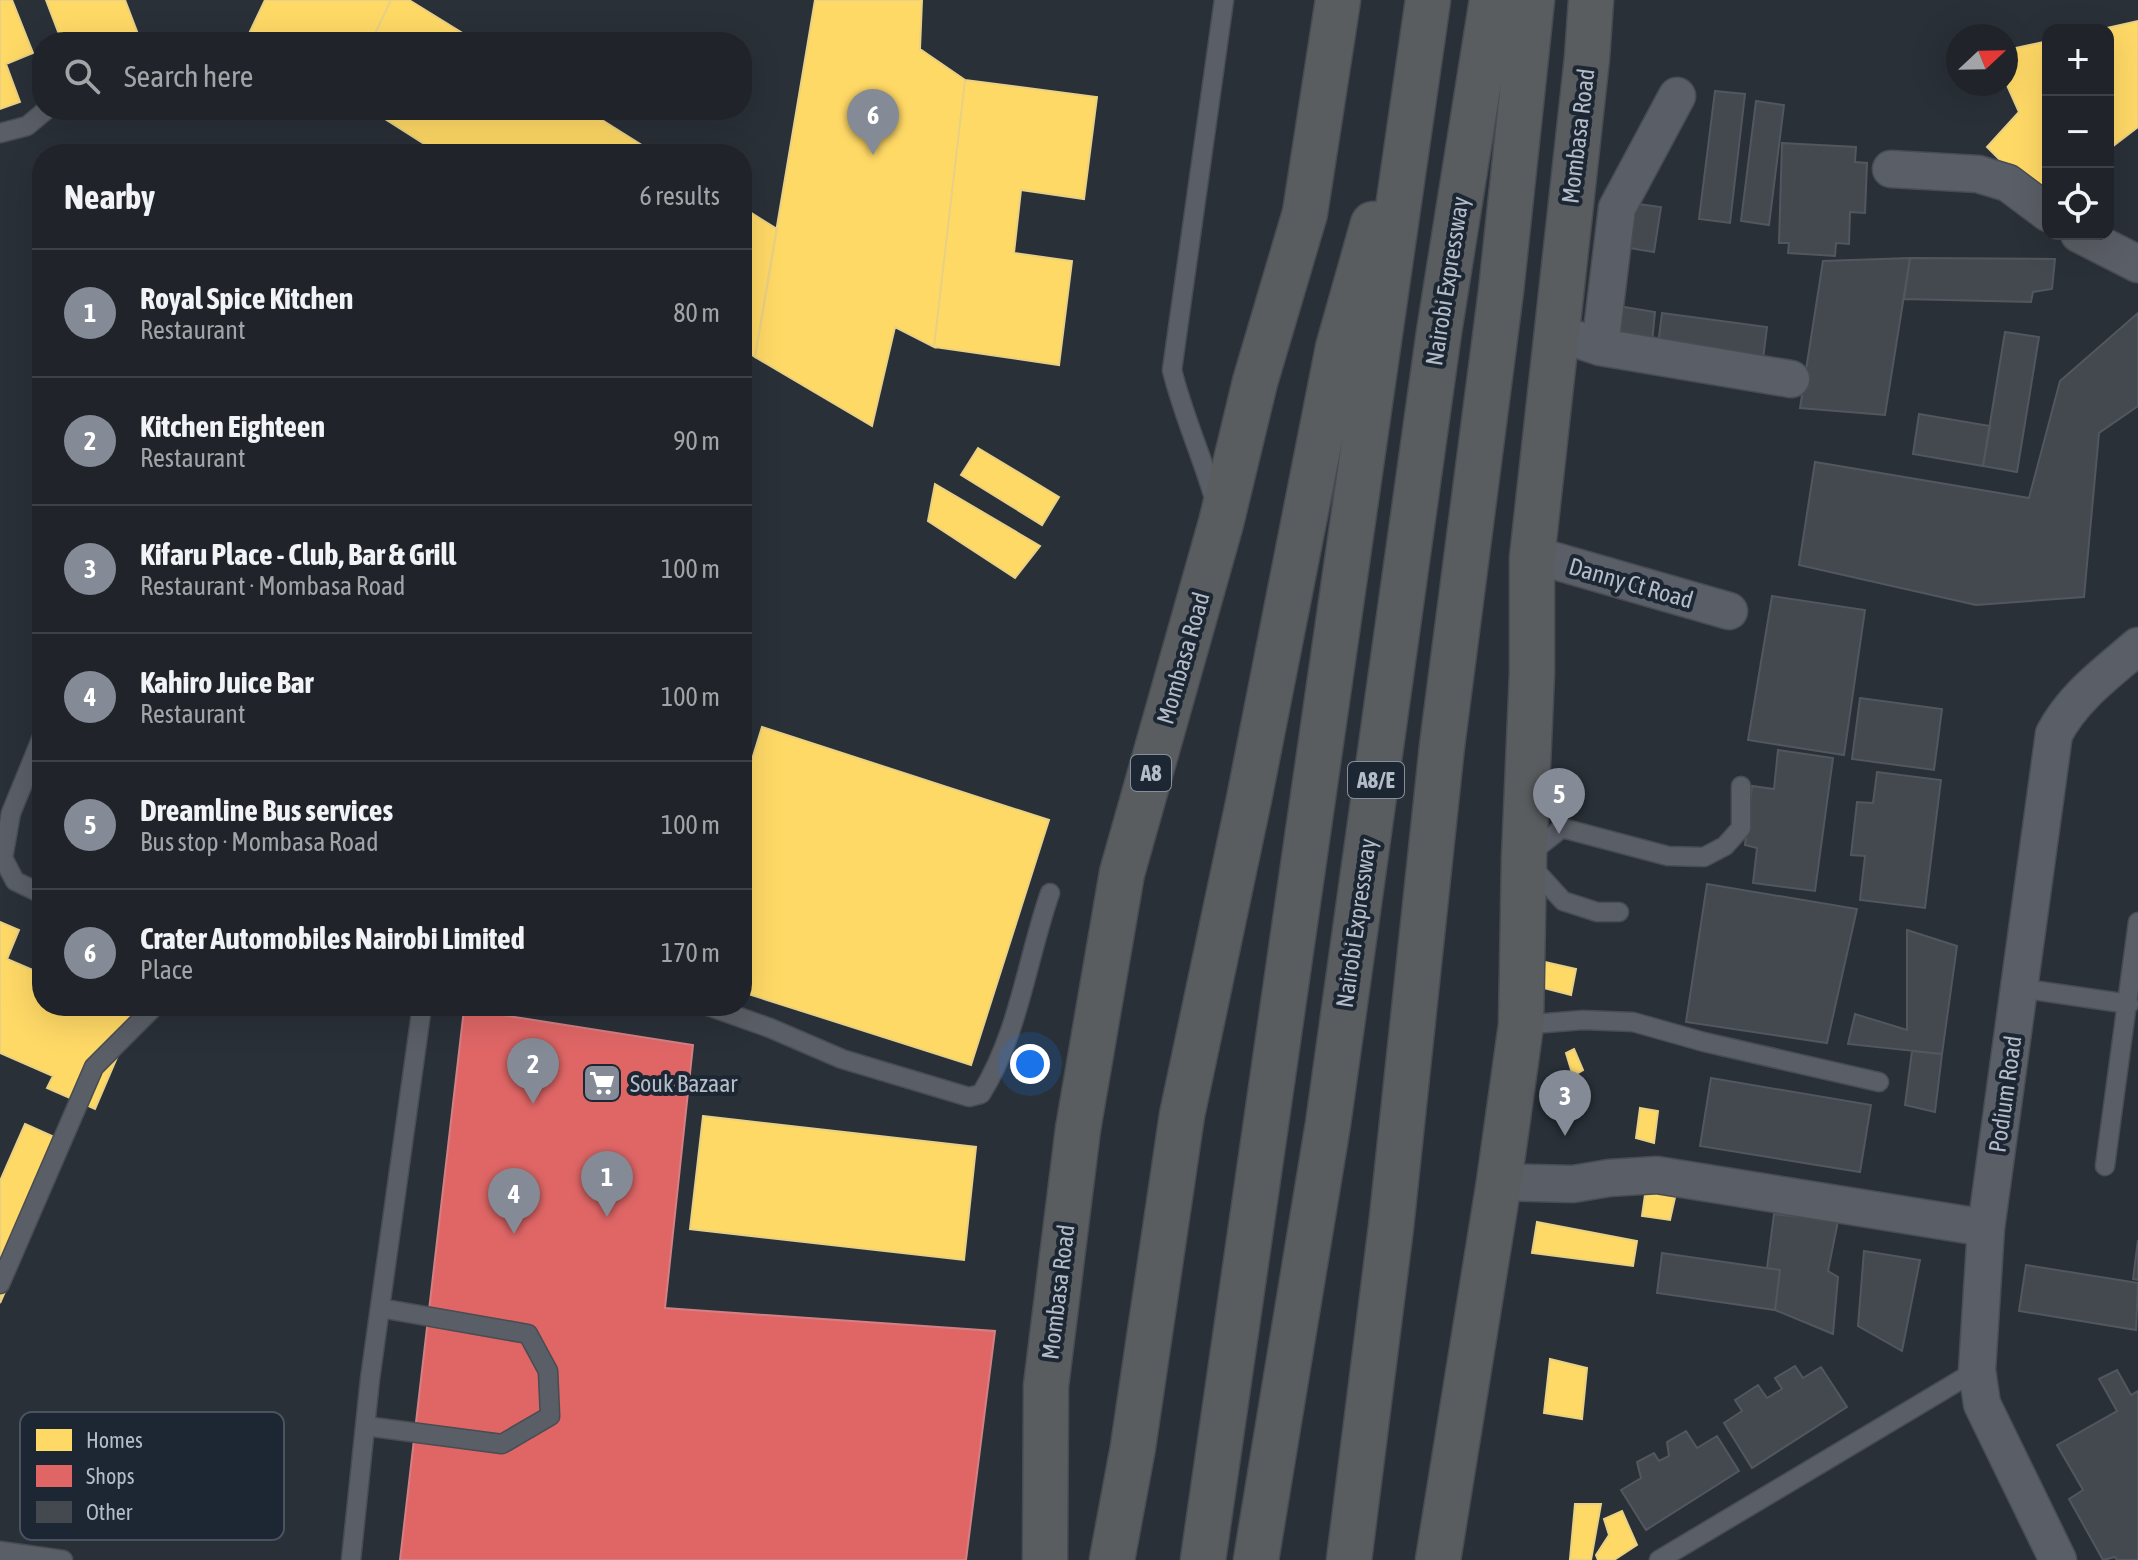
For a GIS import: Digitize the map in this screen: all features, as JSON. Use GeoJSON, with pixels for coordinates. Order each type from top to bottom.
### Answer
{"type":"FeatureCollection","features":[{"type":"Feature","properties":{"kind":"highway","name":"Mombasa Road"},"geometry":{"type":"LineString","coordinates":[[1045,1560],[1046,1386],[1078,1129],[1122,873],[1221,523],[1255,382],[1305,213],[1338,0]]}},
{"type":"Feature","properties":{"kind":"highway","name":"A8/E"},"geometry":{"type":"LineString","coordinates":[[1203,1560],[1428,0]]}},
{"type":"Feature","properties":{"kind":"highway","name":"Nairobi Expressway"},"geometry":{"type":"LineString","coordinates":[[1256,1560],[1328,1124],[1439,332],[1492,0]]}},
{"type":"Feature","properties":{"kind":"highway"},"geometry":{"type":"LineString","coordinates":[[1349,1560],[1391,1227],[1442,746],[1501,291],[1532,0]]}},
{"type":"Feature","properties":{"kind":"highway","name":"Mombasa Road"},"geometry":{"type":"LineString","coordinates":[[1438,1560],[1521,1025],[1532,673],[1532,558],[1591,0]]}},
{"type":"Feature","properties":{"kind":"highway"},"geometry":{"type":"LineString","coordinates":[[1112,1560],[1133,1447],[1182,1115],[1249,799],[1332,379],[1422,45]]}},
{"type":"Feature","properties":{"kind":"street"},"geometry":{"type":"LineString","coordinates":[[1600,347],[1617,208],[1677,96]]}},
{"type":"Feature","properties":{"kind":"street"},"geometry":{"type":"LineString","coordinates":[[1891,169],[1978,174],[2008,183],[2042,208]]}},
{"type":"Feature","properties":{"kind":"street"},"geometry":{"type":"LineString","coordinates":[[2091,240],[2138,264]]}},
{"type":"Feature","properties":{"kind":"street"},"geometry":{"type":"LineString","coordinates":[[1555,332],[1600,347],[1791,379]]}},
{"type":"Feature","properties":{"kind":"street","name":"Danny Ct Road"},"geometry":{"type":"LineString","coordinates":[[1532,558],[1548,559],[1729,611]]}},
{"type":"Feature","properties":{"kind":"street","name":"Podium Road"},"geometry":{"type":"LineString","coordinates":[[2058,1560],[1982,1404],[1977,1370],[1986,1228],[2054,734],[2076,700],[2138,646]]}},
{"type":"Feature","properties":{"kind":"street"},"geometry":{"type":"LineString","coordinates":[[1499,1182],[1573,1184],[1657,1175],[1986,1228]]}},
{"type":"Feature","properties":{"kind":"lane"},"geometry":{"type":"LineString","coordinates":[[1221,523],[1172,370],[1224,0]]}},
{"type":"Feature","properties":{"kind":"lane"},"geometry":{"type":"LineString","coordinates":[[0,133],[27,126],[34,120]]}},
{"type":"Feature","properties":{"kind":"lane"},"geometry":{"type":"LineString","coordinates":[[32,762],[11,813],[3,858],[15,881],[32,889]]}},
{"type":"Feature","properties":{"kind":"lane"},"geometry":{"type":"LineString","coordinates":[[1619,912],[1597,912],[1563,901],[1524,858],[1562,828],[1668,856],[1704,857],[1725,846],[1741,828],[1741,786]]}},
{"type":"Feature","properties":{"kind":"lane"},"geometry":{"type":"LineString","coordinates":[[736,1016],[842,1059],[969,1097],[981,1094],[995,1072],[1013,1022],[1050,893]]}},
{"type":"Feature","properties":{"kind":"lane"},"geometry":{"type":"LineString","coordinates":[[2105,1166],[2138,922]]}},
{"type":"Feature","properties":{"kind":"lane"},"geometry":{"type":"LineString","coordinates":[[2019,988],[2129,1004]]}},
{"type":"Feature","properties":{"kind":"lane"},"geometry":{"type":"LineString","coordinates":[[0,1284],[94,1067],[145,1016]]}},
{"type":"Feature","properties":{"kind":"lane"},"geometry":{"type":"LineString","coordinates":[[351,1560],[380,1308],[421,1016]]}},
{"type":"Feature","properties":{"kind":"lane"},"geometry":{"type":"LineString","coordinates":[[1521,1025],[1583,1020],[1633,1022],[1704,1042],[1879,1082]]}},
{"type":"Feature","properties":{"kind":"lane"},"geometry":{"type":"LineString","coordinates":[[365,1426],[502,1444],[550,1416],[548,1371],[528,1334],[380,1308]]}},
{"type":"Feature","properties":{"kind":"lane"},"geometry":{"type":"LineString","coordinates":[[1659,1560],[1977,1370]]}},
{"type":"Feature","properties":{"kind":"lane"},"geometry":{"type":"LineString","coordinates":[[0,1551],[63,1560]]}},
{"type":"Feature","properties":{"kind":"building: Homes"},"geometry":{"type":"Polygon","coordinates":[[[0,0],[12,0],[32,53],[6,64],[20,102],[0,109],[0,0]]]}},
{"type":"Feature","properties":{"kind":"building: Homes"},"geometry":{"type":"Polygon","coordinates":[[[46,0],[125,0],[137,32],[58,32],[46,0]]]}},
{"type":"Feature","properties":{"kind":"building: Homes"},"geometry":{"type":"Polygon","coordinates":[[[265,0],[391,0],[376,32],[250,32],[265,0]]]}},
{"type":"Feature","properties":{"kind":"building: Homes"},"geometry":{"type":"Polygon","coordinates":[[[391,0],[409,0],[461,32],[376,32],[391,0]]]}},
{"type":"Feature","properties":{"kind":"building: Homes"},"geometry":{"type":"Polygon","coordinates":[[[815,0],[922,0],[920,49],[965,80],[934,347],[895,327],[872,426],[755,357],[815,0]]]}},
{"type":"Feature","properties":{"kind":"building: Homes"},"geometry":{"type":"Polygon","coordinates":[[[2138,21],[2138,127],[2114,145],[2114,96],[2114,26],[2138,21]]]}},
{"type":"Feature","properties":{"kind":"building: Homes"},"geometry":{"type":"Polygon","coordinates":[[[2042,42],[2041,201],[1987,147],[2019,112],[2012,96],[2018,96],[2018,47],[2042,42]]]}},
{"type":"Feature","properties":{"kind":"building: Homes"},"geometry":{"type":"Polygon","coordinates":[[[965,80],[1097,97],[1084,199],[1021,190],[1014,253],[1072,261],[1059,365],[934,347],[965,80]]]}},
{"type":"Feature","properties":{"kind":"building: Homes"},"geometry":{"type":"Polygon","coordinates":[[[387,120],[602,120],[640,144],[424,144],[387,120]]]}},
{"type":"Feature","properties":{"kind":"building: Homes"},"geometry":{"type":"Polygon","coordinates":[[[752,213],[777,229],[755,357],[752,355],[752,213]]]}},
{"type":"Feature","properties":{"kind":"building: Homes"},"geometry":{"type":"Polygon","coordinates":[[[978,448],[1059,497],[1042,525],[961,475],[978,448]]]}},
{"type":"Feature","properties":{"kind":"building: Homes"},"geometry":{"type":"Polygon","coordinates":[[[935,484],[1040,546],[1015,578],[928,521],[935,484]]]}},
{"type":"Feature","properties":{"kind":"building: Homes"},"geometry":{"type":"Polygon","coordinates":[[[762,727],[1049,820],[971,1065],[752,995],[752,760],[762,727]]]}},
{"type":"Feature","properties":{"kind":"building: Homes"},"geometry":{"type":"Polygon","coordinates":[[[0,922],[19,930],[7,959],[32,970],[32,1016],[135,1016],[95,1109],[47,1088],[53,1076],[0,1053],[0,922]]]}},
{"type":"Feature","properties":{"kind":"building: Homes"},"geometry":{"type":"Polygon","coordinates":[[[1545,962],[1576,969],[1571,995],[1540,987],[1545,962]]]}},
{"type":"Feature","properties":{"kind":"building: Homes"},"geometry":{"type":"Polygon","coordinates":[[[1574,1049],[1583,1070],[1573,1076],[1566,1053],[1574,1049]]]}},
{"type":"Feature","properties":{"kind":"building: Homes"},"geometry":{"type":"Polygon","coordinates":[[[1640,1108],[1658,1111],[1654,1143],[1636,1138],[1640,1108]]]}},
{"type":"Feature","properties":{"kind":"building: Homes"},"geometry":{"type":"Polygon","coordinates":[[[703,1116],[976,1147],[964,1260],[690,1229],[703,1116]]]}},
{"type":"Feature","properties":{"kind":"building: Homes"},"geometry":{"type":"Polygon","coordinates":[[[25,1124],[70,1144],[0,1303],[0,1181],[25,1124]]]}},
{"type":"Feature","properties":{"kind":"building: Homes"},"geometry":{"type":"Polygon","coordinates":[[[1646,1188],[1676,1193],[1670,1220],[1642,1216],[1646,1188]]]}},
{"type":"Feature","properties":{"kind":"building: Homes"},"geometry":{"type":"Polygon","coordinates":[[[1537,1222],[1637,1241],[1633,1266],[1532,1253],[1537,1222]]]}},
{"type":"Feature","properties":{"kind":"building: Homes"},"geometry":{"type":"Polygon","coordinates":[[[1550,1359],[1587,1368],[1582,1419],[1544,1413],[1550,1359]]]}},
{"type":"Feature","properties":{"kind":"building: Homes"},"geometry":{"type":"Polygon","coordinates":[[[1575,1504],[1601,1504],[1591,1560],[1570,1559],[1575,1504]]]}},
{"type":"Feature","properties":{"kind":"building: Homes"},"geometry":{"type":"Polygon","coordinates":[[[1622,1511],[1637,1545],[1614,1560],[1598,1560],[1596,1555],[1609,1535],[1604,1519],[1622,1511]]]}},
{"type":"Feature","properties":{"kind":"building: Shops"},"geometry":{"type":"Polygon","coordinates":[[[463,1016],[509,1016],[693,1045],[665,1308],[995,1331],[966,1560],[400,1560],[463,1016]]]}},
{"type":"Feature","properties":{"kind":"building: Other"},"geometry":{"type":"Polygon","coordinates":[[[1715,91],[1745,94],[1730,223],[1699,219],[1715,91]]]}},
{"type":"Feature","properties":{"kind":"building: Other"},"geometry":{"type":"Polygon","coordinates":[[[1756,101],[1784,105],[1769,225],[1741,221],[1756,101]]]}},
{"type":"Feature","properties":{"kind":"building: Other"},"geometry":{"type":"Polygon","coordinates":[[[1782,143],[1856,147],[1855,162],[1867,163],[1865,213],[1850,212],[1849,244],[1836,243],[1835,256],[1788,253],[1789,243],[1779,243],[1782,143]]]}},
{"type":"Feature","properties":{"kind":"building: Other"},"geometry":{"type":"Polygon","coordinates":[[[1630,203],[1661,207],[1654,252],[1623,247],[1630,203]]]}},
{"type":"Feature","properties":{"kind":"building: Other"},"geometry":{"type":"Polygon","coordinates":[[[1910,258],[1885,415],[1800,408],[1823,261],[1910,258]]]}},
{"type":"Feature","properties":{"kind":"building: Other"},"geometry":{"type":"Polygon","coordinates":[[[1910,258],[2055,259],[2052,289],[2033,292],[2031,302],[1904,299],[1910,258]]]}},
{"type":"Feature","properties":{"kind":"building: Other"},"geometry":{"type":"Polygon","coordinates":[[[1612,305],[1655,312],[1652,343],[1606,338],[1612,305]]]}},
{"type":"Feature","properties":{"kind":"building: Other"},"geometry":{"type":"Polygon","coordinates":[[[1662,313],[1767,327],[1763,359],[1658,345],[1662,313]]]}},
{"type":"Feature","properties":{"kind":"building: Other"},"geometry":{"type":"Polygon","coordinates":[[[2138,313],[2138,406],[2099,433],[2084,597],[1976,605],[1799,565],[1815,462],[2029,498],[2060,381],[2138,313]]]}},
{"type":"Feature","properties":{"kind":"building: Other"},"geometry":{"type":"Polygon","coordinates":[[[2005,332],[2039,337],[2017,472],[1983,466],[2005,332]]]}},
{"type":"Feature","properties":{"kind":"building: Other"},"geometry":{"type":"Polygon","coordinates":[[[1919,414],[1990,426],[1983,466],[1913,454],[1919,414]]]}},
{"type":"Feature","properties":{"kind":"building: Other"},"geometry":{"type":"Polygon","coordinates":[[[1772,596],[1865,610],[1844,755],[1748,740],[1772,596]]]}},
{"type":"Feature","properties":{"kind":"building: Other"},"geometry":{"type":"Polygon","coordinates":[[[1860,698],[1942,709],[1934,770],[1852,759],[1860,698]]]}},
{"type":"Feature","properties":{"kind":"building: Other"},"geometry":{"type":"Polygon","coordinates":[[[1778,750],[1833,758],[1815,891],[1753,883],[1757,848],[1745,845],[1752,786],[1774,789],[1778,750]]]}},
{"type":"Feature","properties":{"kind":"building: Other"},"geometry":{"type":"Polygon","coordinates":[[[1877,772],[1941,780],[1925,908],[1860,900],[1865,856],[1851,855],[1857,802],[1873,803],[1877,772]]]}},
{"type":"Feature","properties":{"kind":"building: Other"},"geometry":{"type":"Polygon","coordinates":[[[1707,884],[1857,909],[1827,1043],[1686,1022],[1707,884]]]}},
{"type":"Feature","properties":{"kind":"building: Other"},"geometry":{"type":"Polygon","coordinates":[[[1907,930],[1957,946],[1942,1054],[1848,1044],[1855,1014],[1907,1030],[1907,930]]]}},
{"type":"Feature","properties":{"kind":"building: Other"},"geometry":{"type":"Polygon","coordinates":[[[1912,1051],[1942,1054],[1935,1112],[1905,1105],[1912,1051]]]}},
{"type":"Feature","properties":{"kind":"building: Other"},"geometry":{"type":"Polygon","coordinates":[[[1711,1078],[1871,1105],[1860,1172],[1700,1146],[1711,1078]]]}},
{"type":"Feature","properties":{"kind":"building: Other"},"geometry":{"type":"Polygon","coordinates":[[[1774,1214],[1838,1221],[1828,1271],[1838,1277],[1833,1334],[1775,1310],[1780,1270],[1767,1268],[1774,1214]]]}},
{"type":"Feature","properties":{"kind":"building: Other"},"geometry":{"type":"Polygon","coordinates":[[[2138,1240],[2138,1280],[2133,1279],[2138,1240]]]}},
{"type":"Feature","properties":{"kind":"building: Other"},"geometry":{"type":"Polygon","coordinates":[[[1864,1251],[1920,1260],[1902,1351],[1858,1326],[1864,1251]]]}},
{"type":"Feature","properties":{"kind":"building: Other"},"geometry":{"type":"Polygon","coordinates":[[[1662,1253],[1780,1270],[1775,1310],[1657,1293],[1662,1253]]]}},
{"type":"Feature","properties":{"kind":"building: Other"},"geometry":{"type":"Polygon","coordinates":[[[2026,1265],[2138,1283],[2136,1330],[2019,1311],[2026,1265]]]}},
{"type":"Feature","properties":{"kind":"building: Other"},"geometry":{"type":"Polygon","coordinates":[[[1795,1366],[1803,1378],[1821,1367],[1847,1407],[1752,1468],[1724,1423],[1742,1411],[1735,1400],[1758,1385],[1767,1398],[1782,1389],[1775,1378],[1795,1366]]]}},
{"type":"Feature","properties":{"kind":"building: Other"},"geometry":{"type":"Polygon","coordinates":[[[2117,1370],[2131,1395],[2138,1391],[2138,1560],[2117,1560],[2115,1557],[2103,1560],[2069,1499],[2083,1490],[2057,1445],[2117,1411],[2099,1379],[2117,1370]]]}},
{"type":"Feature","properties":{"kind":"building: Other"},"geometry":{"type":"Polygon","coordinates":[[[1686,1431],[1697,1448],[1717,1436],[1739,1471],[1646,1530],[1621,1490],[1641,1478],[1637,1462],[1654,1453],[1659,1461],[1669,1456],[1667,1442],[1686,1431]]]}},
{"type":"Feature","properties":{"kind":"place","name":"Crater Automobiles Nairobi Limited"},"geometry":{"type":"Point","coordinates":[873,155]}},
{"type":"Feature","properties":{"kind":"place","name":"Dreamline Bus services"},"geometry":{"type":"Point","coordinates":[1559,834]}},
{"type":"Feature","properties":{"kind":"place","name":"Souk Bazaar"},"geometry":{"type":"Point","coordinates":[602,1083]}},
{"type":"Feature","properties":{"kind":"place","name":"Kitchen Eighteen"},"geometry":{"type":"Point","coordinates":[533,1104]}},
{"type":"Feature","properties":{"kind":"place","name":"Kifaru Place - Club, Bar & Grill"},"geometry":{"type":"Point","coordinates":[1565,1136]}},
{"type":"Feature","properties":{"kind":"place","name":"Royal Spice Kitchen"},"geometry":{"type":"Point","coordinates":[607,1217]}},
{"type":"Feature","properties":{"kind":"place","name":"Kahiro Juice Bar"},"geometry":{"type":"Point","coordinates":[514,1234]}}]}
